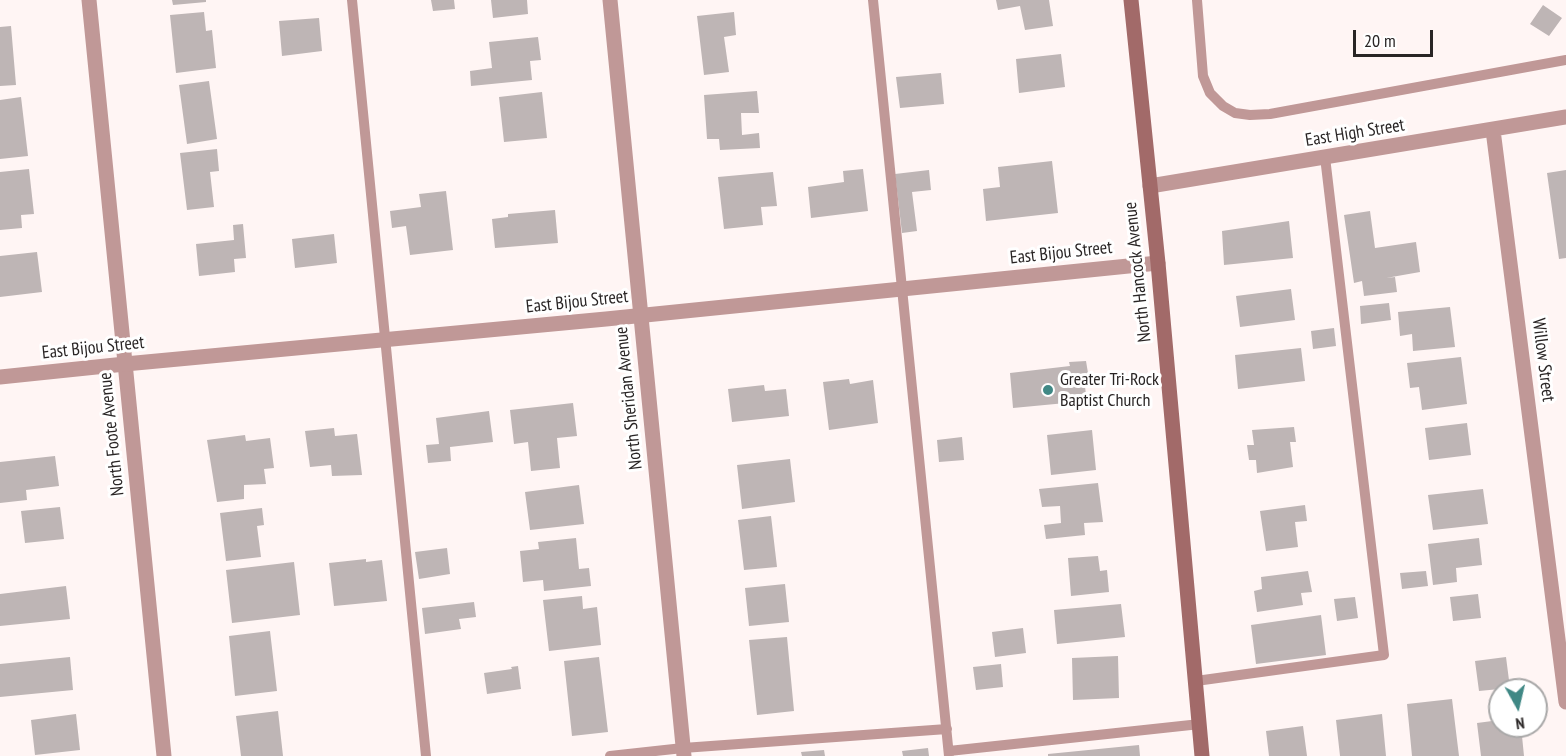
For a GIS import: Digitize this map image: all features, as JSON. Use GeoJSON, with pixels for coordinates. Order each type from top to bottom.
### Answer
{"type":"FeatureCollection","features":[{"type":"Feature","properties":{"kind":"main road","name":"North Hancock Avenue"},"geometry":{"type":"LineString","coordinates":[[1131,0],[1158,263],[1203,756]]}},
{"type":"Feature","properties":{"kind":"street","name":"North Foote Avenue"},"geometry":{"type":"LineString","coordinates":[[89,0],[164,756]]}},
{"type":"Feature","properties":{"kind":"street","name":"North Sheridan Avenue"},"geometry":{"type":"LineString","coordinates":[[610,0],[683,752]]}},
{"type":"Feature","properties":{"kind":"street","name":"East High Street"},"geometry":{"type":"LineString","coordinates":[[1150,186],[1566,117]]}},
{"type":"Feature","properties":{"kind":"street","name":"Willow Street"},"geometry":{"type":"LineString","coordinates":[[1493,130],[1566,702]]}},
{"type":"Feature","properties":{"kind":"street","name":"East Bijou Street"},"geometry":{"type":"LineString","coordinates":[[0,377],[640,316],[1158,263]]}},
{"type":"Feature","properties":{"kind":"lane"},"geometry":{"type":"LineString","coordinates":[[352,0],[426,756]]}},
{"type":"Feature","properties":{"kind":"lane"},"geometry":{"type":"LineString","coordinates":[[873,0],[949,754],[1200,724]]}},
{"type":"Feature","properties":{"kind":"lane"},"geometry":{"type":"LineString","coordinates":[[1197,0],[1203,75],[1210,93],[1223,106],[1235,113],[1270,114],[1566,60]]}},
{"type":"Feature","properties":{"kind":"lane"},"geometry":{"type":"LineString","coordinates":[[1196,681],[1384,655],[1325,157]]}},
{"type":"Feature","properties":{"kind":"lane"},"geometry":{"type":"LineString","coordinates":[[610,756],[683,752],[947,729]]}},
{"type":"Feature","properties":{"kind":"building"},"geometry":{"type":"Polygon","coordinates":[[[172,0],[206,0],[206,2],[173,5],[172,0]]]}},
{"type":"Feature","properties":{"kind":"building"},"geometry":{"type":"Polygon","coordinates":[[[431,0],[454,0],[455,9],[433,11],[431,0]]]}},
{"type":"Feature","properties":{"kind":"building"},"geometry":{"type":"Polygon","coordinates":[[[491,0],[527,0],[528,14],[493,18],[491,0]]]}},
{"type":"Feature","properties":{"kind":"building"},"geometry":{"type":"Polygon","coordinates":[[[996,0],[1049,0],[1053,26],[1025,30],[1020,6],[998,10],[996,0]]]}},
{"type":"Feature","properties":{"kind":"building"},"geometry":{"type":"Polygon","coordinates":[[[1543,5],[1562,18],[1549,36],[1530,24],[1543,5]]]}},
{"type":"Feature","properties":{"kind":"building"},"geometry":{"type":"Polygon","coordinates":[[[204,12],[206,31],[212,30],[216,68],[176,73],[170,15],[204,12]]]}},
{"type":"Feature","properties":{"kind":"building"},"geometry":{"type":"Polygon","coordinates":[[[734,12],[736,35],[724,37],[729,72],[704,75],[697,16],[734,12]]]}},
{"type":"Feature","properties":{"kind":"building"},"geometry":{"type":"Polygon","coordinates":[[[319,18],[322,51],[282,56],[279,21],[319,18]]]}},
{"type":"Feature","properties":{"kind":"building"},"geometry":{"type":"Polygon","coordinates":[[[11,26],[16,85],[0,86],[0,27],[11,26]]]}},
{"type":"Feature","properties":{"kind":"building"},"geometry":{"type":"Polygon","coordinates":[[[538,37],[541,60],[530,61],[532,80],[471,86],[470,71],[492,68],[489,42],[538,37]]]}},
{"type":"Feature","properties":{"kind":"building"},"geometry":{"type":"Polygon","coordinates":[[[1061,54],[1065,87],[1019,93],[1016,59],[1061,54]]]}},
{"type":"Feature","properties":{"kind":"building"},"geometry":{"type":"Polygon","coordinates":[[[941,73],[944,104],[900,108],[896,77],[941,73]]]}},
{"type":"Feature","properties":{"kind":"building"},"geometry":{"type":"Polygon","coordinates":[[[209,81],[217,139],[187,144],[179,85],[209,81]]]}},
{"type":"Feature","properties":{"kind":"building"},"geometry":{"type":"Polygon","coordinates":[[[757,91],[759,113],[741,113],[742,135],[759,133],[760,148],[720,150],[719,139],[707,139],[704,95],[757,91]]]}},
{"type":"Feature","properties":{"kind":"building"},"geometry":{"type":"Polygon","coordinates":[[[542,92],[547,138],[504,142],[499,97],[542,92]]]}},
{"type":"Feature","properties":{"kind":"building"},"geometry":{"type":"Polygon","coordinates":[[[21,97],[28,156],[0,159],[0,100],[21,97]]]}},
{"type":"Feature","properties":{"kind":"building"},"geometry":{"type":"Polygon","coordinates":[[[217,149],[219,171],[210,172],[214,207],[187,210],[180,153],[217,149]]]}},
{"type":"Feature","properties":{"kind":"building"},"geometry":{"type":"Polygon","coordinates":[[[1052,161],[1058,213],[986,221],[983,189],[1000,187],[998,167],[1052,161]]]}},
{"type":"Feature","properties":{"kind":"building"},"geometry":{"type":"Polygon","coordinates":[[[29,169],[34,214],[21,215],[22,228],[0,230],[0,172],[29,169]]]}},
{"type":"Feature","properties":{"kind":"building"},"geometry":{"type":"Polygon","coordinates":[[[863,169],[868,211],[811,218],[808,187],[844,182],[843,171],[863,169]]]}},
{"type":"Feature","properties":{"kind":"building"},"geometry":{"type":"Polygon","coordinates":[[[929,170],[931,190],[912,192],[917,231],[902,233],[895,174],[929,170]]]}},
{"type":"Feature","properties":{"kind":"building"},"geometry":{"type":"Polygon","coordinates":[[[1566,170],[1566,258],[1559,259],[1547,173],[1566,170]]]}},
{"type":"Feature","properties":{"kind":"building"},"geometry":{"type":"Polygon","coordinates":[[[773,172],[777,206],[761,207],[763,225],[724,229],[718,177],[773,172]]]}},
{"type":"Feature","properties":{"kind":"building"},"geometry":{"type":"Polygon","coordinates":[[[446,191],[453,250],[410,255],[406,226],[392,228],[390,211],[421,207],[419,194],[446,191]]]}},
{"type":"Feature","properties":{"kind":"building"},"geometry":{"type":"Polygon","coordinates":[[[555,210],[558,243],[495,248],[492,219],[508,217],[508,214],[555,210]]]}},
{"type":"Feature","properties":{"kind":"building"},"geometry":{"type":"Polygon","coordinates":[[[1370,211],[1375,248],[1416,242],[1420,272],[1386,278],[1395,277],[1397,292],[1364,296],[1362,281],[1354,283],[1344,215],[1370,211]]]}},
{"type":"Feature","properties":{"kind":"building"},"geometry":{"type":"Polygon","coordinates":[[[1289,221],[1293,258],[1224,265],[1222,231],[1289,221]]]}},
{"type":"Feature","properties":{"kind":"building"},"geometry":{"type":"Polygon","coordinates":[[[243,224],[246,258],[234,259],[235,272],[199,276],[196,244],[234,240],[233,225],[243,224]]]}},
{"type":"Feature","properties":{"kind":"building"},"geometry":{"type":"Polygon","coordinates":[[[334,234],[337,263],[295,268],[292,239],[334,234]]]}},
{"type":"Feature","properties":{"kind":"building"},"geometry":{"type":"Polygon","coordinates":[[[37,252],[42,292],[0,297],[0,256],[37,252]]]}},
{"type":"Feature","properties":{"kind":"building"},"geometry":{"type":"Polygon","coordinates":[[[1291,289],[1295,320],[1240,327],[1236,296],[1291,289]]]}},
{"type":"Feature","properties":{"kind":"building"},"geometry":{"type":"Polygon","coordinates":[[[1389,303],[1391,320],[1361,324],[1360,306],[1389,303]]]}},
{"type":"Feature","properties":{"kind":"building"},"geometry":{"type":"Polygon","coordinates":[[[1450,307],[1455,347],[1413,351],[1412,334],[1400,336],[1398,312],[1450,307]]]}},
{"type":"Feature","properties":{"kind":"building"},"geometry":{"type":"Polygon","coordinates":[[[1334,328],[1336,346],[1313,349],[1311,331],[1334,328]]]}},
{"type":"Feature","properties":{"kind":"building"},"geometry":{"type":"Polygon","coordinates":[[[1301,348],[1305,381],[1238,389],[1235,355],[1301,348]]]}},
{"type":"Feature","properties":{"kind":"building"},"geometry":{"type":"Polygon","coordinates":[[[1461,357],[1467,404],[1422,410],[1419,387],[1410,388],[1407,363],[1461,357]]]}},
{"type":"Feature","properties":{"kind":"building","name":"Greater Tri-Rock Baptist Church"},"geometry":{"type":"Polygon","coordinates":[[[1086,361],[1089,379],[1084,380],[1087,401],[1013,408],[1010,373],[1070,366],[1069,362],[1086,361]]]}},
{"type":"Feature","properties":{"kind":"building"},"geometry":{"type":"Polygon","coordinates":[[[849,379],[850,384],[873,380],[878,423],[829,430],[823,382],[849,379]]]}},
{"type":"Feature","properties":{"kind":"building"},"geometry":{"type":"Polygon","coordinates":[[[764,385],[765,391],[786,389],[789,416],[732,422],[728,389],[764,385]]]}},
{"type":"Feature","properties":{"kind":"building"},"geometry":{"type":"Polygon","coordinates":[[[573,403],[577,436],[557,438],[560,468],[531,471],[528,442],[514,444],[510,410],[573,403]]]}},
{"type":"Feature","properties":{"kind":"building"},"geometry":{"type":"Polygon","coordinates":[[[489,411],[493,442],[450,447],[451,461],[428,463],[426,445],[439,444],[436,418],[489,411]]]}},
{"type":"Feature","properties":{"kind":"building"},"geometry":{"type":"Polygon","coordinates":[[[1467,423],[1471,455],[1429,460],[1425,428],[1467,423]]]}},
{"type":"Feature","properties":{"kind":"building"},"geometry":{"type":"Polygon","coordinates":[[[1294,427],[1296,442],[1290,442],[1293,467],[1257,473],[1256,460],[1249,460],[1247,445],[1254,445],[1252,430],[1294,427]]]}},
{"type":"Feature","properties":{"kind":"building"},"geometry":{"type":"Polygon","coordinates":[[[334,428],[335,436],[357,434],[362,475],[332,476],[331,465],[310,467],[305,431],[334,428]]]}},
{"type":"Feature","properties":{"kind":"building"},"geometry":{"type":"Polygon","coordinates":[[[1092,430],[1096,470],[1051,475],[1047,435],[1092,430]]]}},
{"type":"Feature","properties":{"kind":"building"},"geometry":{"type":"Polygon","coordinates":[[[245,435],[246,441],[270,438],[274,468],[264,469],[266,484],[244,485],[244,499],[217,502],[207,440],[245,435]]]}},
{"type":"Feature","properties":{"kind":"building"},"geometry":{"type":"Polygon","coordinates":[[[962,437],[964,460],[939,462],[937,440],[962,437]]]}},
{"type":"Feature","properties":{"kind":"building"},"geometry":{"type":"Polygon","coordinates":[[[55,456],[59,486],[26,490],[27,500],[0,503],[0,462],[55,456]]]}},
{"type":"Feature","properties":{"kind":"building"},"geometry":{"type":"Polygon","coordinates":[[[790,459],[795,502],[742,509],[737,465],[790,459]]]}},
{"type":"Feature","properties":{"kind":"building"},"geometry":{"type":"Polygon","coordinates":[[[1098,483],[1103,522],[1084,523],[1085,535],[1046,539],[1044,525],[1061,523],[1060,506],[1042,507],[1039,489],[1098,483]]]}},
{"type":"Feature","properties":{"kind":"building"},"geometry":{"type":"Polygon","coordinates":[[[579,485],[584,524],[530,530],[525,492],[579,485]]]}},
{"type":"Feature","properties":{"kind":"building"},"geometry":{"type":"Polygon","coordinates":[[[1483,489],[1488,524],[1433,530],[1428,495],[1483,489]]]}},
{"type":"Feature","properties":{"kind":"building"},"geometry":{"type":"Polygon","coordinates":[[[1305,505],[1307,521],[1295,522],[1298,547],[1266,551],[1260,511],[1305,505]]]}},
{"type":"Feature","properties":{"kind":"building"},"geometry":{"type":"Polygon","coordinates":[[[60,507],[64,539],[25,543],[21,511],[60,507]]]}},
{"type":"Feature","properties":{"kind":"building"},"geometry":{"type":"Polygon","coordinates":[[[262,508],[264,525],[257,526],[261,557],[226,561],[220,513],[262,508]]]}},
{"type":"Feature","properties":{"kind":"building"},"geometry":{"type":"Polygon","coordinates":[[[771,516],[777,567],[744,570],[738,520],[771,516]]]}},
{"type":"Feature","properties":{"kind":"building"},"geometry":{"type":"Polygon","coordinates":[[[576,538],[579,569],[589,568],[591,586],[544,591],[543,580],[523,582],[520,551],[539,549],[538,542],[576,538]]]}},
{"type":"Feature","properties":{"kind":"building"},"geometry":{"type":"Polygon","coordinates":[[[1479,538],[1482,565],[1456,568],[1457,582],[1433,585],[1428,544],[1479,538]]]}},
{"type":"Feature","properties":{"kind":"building"},"geometry":{"type":"Polygon","coordinates":[[[447,548],[450,574],[419,579],[415,552],[447,548]]]}},
{"type":"Feature","properties":{"kind":"building"},"geometry":{"type":"Polygon","coordinates":[[[1098,556],[1100,571],[1107,570],[1109,592],[1071,596],[1068,558],[1098,556]]]}},
{"type":"Feature","properties":{"kind":"building"},"geometry":{"type":"Polygon","coordinates":[[[366,559],[366,562],[382,560],[387,601],[334,606],[329,563],[366,559]]]}},
{"type":"Feature","properties":{"kind":"building"},"geometry":{"type":"Polygon","coordinates":[[[294,562],[300,615],[232,623],[226,570],[294,562]]]}},
{"type":"Feature","properties":{"kind":"building"},"geometry":{"type":"Polygon","coordinates":[[[1308,571],[1312,592],[1301,593],[1303,605],[1257,612],[1254,591],[1262,589],[1261,577],[1308,571]]]}},
{"type":"Feature","properties":{"kind":"building"},"geometry":{"type":"Polygon","coordinates":[[[1426,571],[1428,586],[1402,589],[1400,573],[1426,571]]]}},
{"type":"Feature","properties":{"kind":"building"},"geometry":{"type":"Polygon","coordinates":[[[785,584],[789,622],[749,626],[745,588],[785,584]]]}},
{"type":"Feature","properties":{"kind":"building"},"geometry":{"type":"Polygon","coordinates":[[[66,586],[70,619],[0,626],[0,594],[66,586]]]}},
{"type":"Feature","properties":{"kind":"building"},"geometry":{"type":"Polygon","coordinates":[[[1478,594],[1481,618],[1453,621],[1450,597],[1478,594]]]}},
{"type":"Feature","properties":{"kind":"building"},"geometry":{"type":"Polygon","coordinates":[[[582,596],[583,609],[597,607],[601,645],[549,651],[543,600],[582,596]]]}},
{"type":"Feature","properties":{"kind":"building"},"geometry":{"type":"Polygon","coordinates":[[[1355,597],[1358,618],[1337,621],[1334,599],[1355,597]]]}},
{"type":"Feature","properties":{"kind":"building"},"geometry":{"type":"Polygon","coordinates":[[[474,602],[476,617],[459,619],[461,629],[425,634],[422,608],[474,602]]]}},
{"type":"Feature","properties":{"kind":"building"},"geometry":{"type":"Polygon","coordinates":[[[1121,604],[1125,637],[1057,644],[1054,610],[1121,604]]]}},
{"type":"Feature","properties":{"kind":"building"},"geometry":{"type":"Polygon","coordinates":[[[1321,615],[1326,655],[1256,664],[1251,625],[1321,615]]]}},
{"type":"Feature","properties":{"kind":"building"},"geometry":{"type":"Polygon","coordinates":[[[1023,628],[1026,653],[995,657],[992,632],[1023,628]]]}},
{"type":"Feature","properties":{"kind":"building"},"geometry":{"type":"Polygon","coordinates":[[[270,631],[277,691],[235,696],[229,636],[270,631]]]}},
{"type":"Feature","properties":{"kind":"building"},"geometry":{"type":"Polygon","coordinates":[[[787,637],[794,711],[757,715],[749,640],[787,637]]]}},
{"type":"Feature","properties":{"kind":"building"},"geometry":{"type":"Polygon","coordinates":[[[1118,656],[1119,698],[1073,700],[1072,658],[1118,656]]]}},
{"type":"Feature","properties":{"kind":"building"},"geometry":{"type":"Polygon","coordinates":[[[70,657],[73,690],[0,697],[0,664],[70,657]]]}},
{"type":"Feature","properties":{"kind":"building"},"geometry":{"type":"Polygon","coordinates":[[[599,657],[608,732],[572,736],[564,661],[599,657]]]}},
{"type":"Feature","properties":{"kind":"building"},"geometry":{"type":"Polygon","coordinates":[[[1506,657],[1509,678],[1488,678],[1488,690],[1479,691],[1475,661],[1506,657]]]}},
{"type":"Feature","properties":{"kind":"building"},"geometry":{"type":"Polygon","coordinates":[[[1001,664],[1003,687],[976,690],[973,667],[1001,664]]]}},
{"type":"Feature","properties":{"kind":"building"},"geometry":{"type":"Polygon","coordinates":[[[518,666],[521,689],[487,694],[484,673],[518,666]]]}},
{"type":"Feature","properties":{"kind":"building"},"geometry":{"type":"Polygon","coordinates":[[[1452,699],[1459,756],[1412,756],[1407,704],[1452,699]]]}},
{"type":"Feature","properties":{"kind":"building"},"geometry":{"type":"Polygon","coordinates":[[[278,711],[283,756],[241,756],[236,716],[278,711]]]}},
{"type":"Feature","properties":{"kind":"building"},"geometry":{"type":"Polygon","coordinates":[[[76,714],[80,750],[35,755],[31,720],[76,714]]]}},
{"type":"Feature","properties":{"kind":"building"},"geometry":{"type":"Polygon","coordinates":[[[1382,714],[1386,756],[1340,756],[1336,720],[1382,714]]]}},
{"type":"Feature","properties":{"kind":"building"},"geometry":{"type":"Polygon","coordinates":[[[1488,722],[1488,738],[1522,738],[1524,756],[1481,756],[1477,723],[1488,722]]]}},
{"type":"Feature","properties":{"kind":"building"},"geometry":{"type":"Polygon","coordinates":[[[1303,726],[1307,756],[1269,756],[1266,731],[1303,726]]]}},
{"type":"Feature","properties":{"kind":"building"},"geometry":{"type":"Polygon","coordinates":[[[1139,745],[1140,756],[1048,756],[1048,754],[1139,745]]]}},
{"type":"Feature","properties":{"kind":"building"},"geometry":{"type":"Polygon","coordinates":[[[928,748],[929,756],[903,756],[902,751],[928,748]]]}},
{"type":"Feature","properties":{"kind":"building"},"geometry":{"type":"Polygon","coordinates":[[[824,750],[825,756],[802,756],[801,752],[824,750]]]}},
{"type":"Feature","properties":{"kind":"place","name":"Greater Tri-Rock Baptist Church"},"geometry":{"type":"Point","coordinates":[1048,390]}}]}
